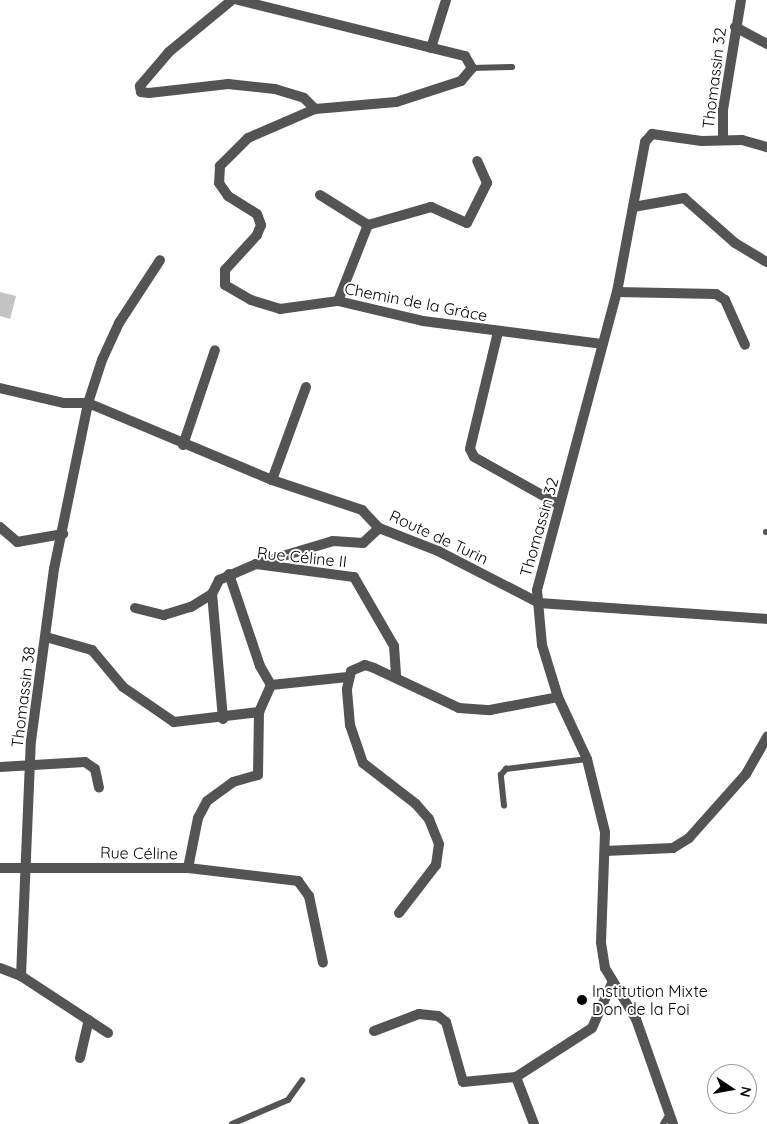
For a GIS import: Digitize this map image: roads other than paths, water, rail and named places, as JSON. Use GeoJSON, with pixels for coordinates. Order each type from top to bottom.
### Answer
{"type":"FeatureCollection","features":[{"type":"Feature","properties":{"kind":"street"},"geometry":{"type":"LineString","coordinates":[[232,0],[142,79],[141,92],[238,85],[275,89],[304,98],[315,109],[396,102],[461,81],[472,68],[465,56],[238,0]]}},
{"type":"Feature","properties":{"kind":"street"},"geometry":{"type":"LineString","coordinates":[[431,48],[446,0]]}},
{"type":"Feature","properties":{"kind":"street","name":"Thomassin 32"},"geometry":{"type":"LineString","coordinates":[[673,1124],[671,1111],[636,1019],[612,983],[601,942],[605,851],[587,759],[558,697],[542,645],[539,603],[541,564],[560,505],[617,292],[645,142],[652,134],[702,141],[723,138],[735,27],[741,0]]}},
{"type":"Feature","properties":{"kind":"street"},"geometry":{"type":"LineString","coordinates":[[735,27],[767,44]]}},
{"type":"Feature","properties":{"kind":"street","name":"Chemin de la Grâce"},"geometry":{"type":"LineString","coordinates":[[315,109],[248,138],[220,166],[219,183],[228,196],[257,214],[261,225],[223,277],[225,285],[250,300],[280,309],[338,301],[423,321],[602,344]]}},
{"type":"Feature","properties":{"kind":"street"},"geometry":{"type":"LineString","coordinates":[[723,138],[767,147]]}},
{"type":"Feature","properties":{"kind":"street"},"geometry":{"type":"LineString","coordinates":[[320,195],[368,225],[431,207],[467,223],[487,183],[476,161]]}},
{"type":"Feature","properties":{"kind":"street"},"geometry":{"type":"LineString","coordinates":[[633,207],[684,198],[735,243],[767,262]]}},
{"type":"Feature","properties":{"kind":"street"},"geometry":{"type":"LineString","coordinates":[[338,301],[368,225]]}},
{"type":"Feature","properties":{"kind":"street","name":"Thomassin 38"},"geometry":{"type":"LineString","coordinates":[[22,976],[31,768],[46,637],[88,403],[119,323],[160,260]]}},
{"type":"Feature","properties":{"kind":"street"},"geometry":{"type":"LineString","coordinates":[[617,292],[716,294],[725,300],[745,345]]}},
{"type":"Feature","properties":{"kind":"street"},"geometry":{"type":"LineString","coordinates":[[498,332],[470,449],[474,457],[560,505]]}},
{"type":"Feature","properties":{"kind":"street"},"geometry":{"type":"LineString","coordinates":[[182,445],[216,350]]}},
{"type":"Feature","properties":{"kind":"street"},"geometry":{"type":"LineString","coordinates":[[272,480],[306,387]]}},
{"type":"Feature","properties":{"kind":"street","name":"Route de Turin"},"geometry":{"type":"LineString","coordinates":[[0,388],[64,403],[88,403],[182,445],[272,480],[362,510],[380,528],[438,551],[539,603],[767,619]]}},
{"type":"Feature","properties":{"kind":"street"},"geometry":{"type":"LineString","coordinates":[[0,527],[17,542],[63,534]]}},
{"type":"Feature","properties":{"kind":"street"},"geometry":{"type":"LineString","coordinates":[[256,564],[333,541],[363,543],[380,528]]}},
{"type":"Feature","properties":{"kind":"street","name":"Rue Céline II"},"geometry":{"type":"LineString","coordinates":[[135,608],[164,615],[191,607],[212,594],[219,580],[229,574],[256,564],[354,577],[394,646],[396,678]]}},
{"type":"Feature","properties":{"kind":"street"},"geometry":{"type":"LineString","coordinates":[[229,574],[260,666],[271,685],[348,677]]}},
{"type":"Feature","properties":{"kind":"street"},"geometry":{"type":"LineString","coordinates":[[212,594],[223,719]]}},
{"type":"Feature","properties":{"kind":"street"},"geometry":{"type":"LineString","coordinates":[[46,637],[92,650],[123,687],[174,722],[223,719],[259,712]]}},
{"type":"Feature","properties":{"kind":"street"},"geometry":{"type":"LineString","coordinates":[[399,913],[436,865],[439,844],[429,819],[416,804],[363,763],[352,736],[348,677],[351,671],[365,665],[458,708],[490,710],[558,697]]}},
{"type":"Feature","properties":{"kind":"street","name":"Rue Céline"},"geometry":{"type":"LineString","coordinates":[[0,868],[28,870],[188,868],[198,818],[207,801],[233,782],[258,775],[259,712],[271,685]]}},
{"type":"Feature","properties":{"kind":"street"},"geometry":{"type":"LineString","coordinates":[[605,851],[673,848],[689,838],[746,774],[767,737]]}},
{"type":"Feature","properties":{"kind":"street"},"geometry":{"type":"LineString","coordinates":[[0,767],[31,768],[72,759],[85,762],[95,769],[100,788]]}},
{"type":"Feature","properties":{"kind":"street"},"geometry":{"type":"LineString","coordinates":[[188,868],[303,884],[323,963]]}},
{"type":"Feature","properties":{"kind":"street"},"geometry":{"type":"LineString","coordinates":[[0,968],[22,976],[108,1033]]}},
{"type":"Feature","properties":{"kind":"street"},"geometry":{"type":"LineString","coordinates":[[374,1031],[419,1014],[438,1016],[446,1022],[463,1082],[516,1077],[592,1028],[612,983]]}},
{"type":"Feature","properties":{"kind":"street"},"geometry":{"type":"LineString","coordinates":[[80,1058],[88,1020]]}},
{"type":"Feature","properties":{"kind":"street"},"geometry":{"type":"LineString","coordinates":[[516,1077],[534,1124]]}},
{"type":"Feature","properties":{"kind":"lane"},"geometry":{"type":"LineString","coordinates":[[472,68],[512,67]]}},
{"type":"Feature","properties":{"kind":"lane"},"geometry":{"type":"LineString","coordinates":[[504,806],[501,775],[506,769],[587,759]]}},
{"type":"Feature","properties":{"kind":"lane"},"geometry":{"type":"LineString","coordinates":[[232,1124],[288,1100],[302,1081]]}},
{"type":"Feature","properties":{"kind":"lane"},"geometry":{"type":"LineString","coordinates":[[663,1124],[671,1111]]}},
{"type":"Feature","properties":{"kind":"place","name":"Institution Mixte Don de la Foi"},"geometry":{"type":"Point","coordinates":[582,1000]}}]}
